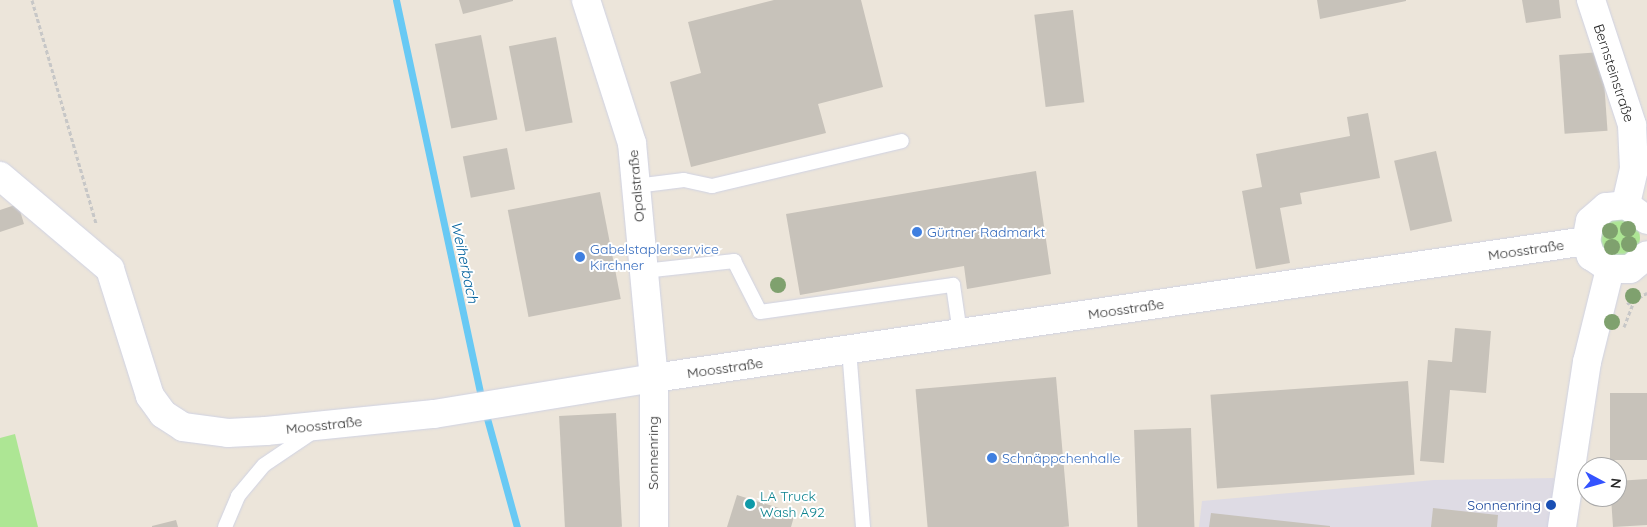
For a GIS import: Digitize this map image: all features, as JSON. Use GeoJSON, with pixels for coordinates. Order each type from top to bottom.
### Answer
{"type":"FeatureCollection","features":[{"type":"Feature","properties":{"kind":"street","name":"Opalstraße"},"geometry":{"type":"LineString","coordinates":[[586,0],[632,143],[654,378]]}},
{"type":"Feature","properties":{"kind":"street","name":"Bernsteinstraße"},"geometry":{"type":"LineString","coordinates":[[1591,0],[1632,125],[1637,213]]}},
{"type":"Feature","properties":{"kind":"street","name":"Moosstraße"},"geometry":{"type":"LineString","coordinates":[[0,176],[110,269],[150,396],[163,414],[183,427],[228,433],[450,413],[525,402],[654,378],[1586,241]]}},
{"type":"Feature","properties":{"kind":"street"},"geometry":{"type":"LineString","coordinates":[[1637,213],[1597,212],[1586,241],[1591,256],[1610,269],[1630,269],[1647,255]]}},
{"type":"Feature","properties":{"kind":"street"},"geometry":{"type":"LineString","coordinates":[[1562,527],[1587,362],[1610,269]]}},
{"type":"Feature","properties":{"kind":"street","name":"Sonnenring"},"geometry":{"type":"LineString","coordinates":[[654,378],[654,527]]}},
{"type":"Feature","properties":{"kind":"lane"},"geometry":{"type":"LineString","coordinates":[[636,186],[684,180],[712,186],[902,142]]}},
{"type":"Feature","properties":{"kind":"lane"},"geometry":{"type":"LineString","coordinates":[[644,271],[734,261],[760,312],[953,285],[960,333]]}},
{"type":"Feature","properties":{"kind":"lane"},"geometry":{"type":"LineString","coordinates":[[849,350],[863,527]]}},
{"type":"Feature","properties":{"kind":"lane"},"geometry":{"type":"LineString","coordinates":[[225,527],[238,496],[264,465],[283,448],[329,425]]}},
{"type":"Feature","properties":{"kind":"path"},"geometry":{"type":"LineString","coordinates":[[32,0],[99,231]]}},
{"type":"Feature","properties":{"kind":"path"},"geometry":{"type":"LineString","coordinates":[[1602,300],[1633,304],[1647,293]]}},
{"type":"Feature","properties":{"kind":"shaded area"},"geometry":{"type":"Polygon","coordinates":[[[1554,478],[1549,527],[1199,527],[1202,501],[1434,480],[1554,478]]]}},
{"type":"Feature","properties":{"kind":"green space"},"geometry":{"type":"Polygon","coordinates":[[[1619,217],[1634,223],[1640,238],[1634,253],[1619,259],[1604,253],[1598,238],[1604,223],[1619,217]]]}},
{"type":"Feature","properties":{"kind":"green space"},"geometry":{"type":"Polygon","coordinates":[[[15,434],[38,527],[0,527],[0,438],[15,434]]]}},
{"type":"Feature","properties":{"kind":"building"},"geometry":{"type":"Polygon","coordinates":[[[459,0],[513,0],[513,1],[463,14],[459,0]]]}},
{"type":"Feature","properties":{"kind":"building"},"geometry":{"type":"Polygon","coordinates":[[[774,0],[861,0],[883,87],[818,104],[826,133],[691,167],[670,82],[701,73],[688,22],[774,0]]]}},
{"type":"Feature","properties":{"kind":"building"},"geometry":{"type":"Polygon","coordinates":[[[1317,0],[1406,0],[1406,1],[1320,19],[1317,0]]]}},
{"type":"Feature","properties":{"kind":"building"},"geometry":{"type":"Polygon","coordinates":[[[1522,0],[1559,0],[1561,18],[1526,23],[1522,0]]]}},
{"type":"Feature","properties":{"kind":"building"},"geometry":{"type":"Polygon","coordinates":[[[1073,10],[1084,102],[1046,107],[1034,15],[1073,10]]]}},
{"type":"Feature","properties":{"kind":"building"},"geometry":{"type":"Polygon","coordinates":[[[481,35],[497,119],[451,128],[435,44],[481,35]]]}},
{"type":"Feature","properties":{"kind":"building"},"geometry":{"type":"Polygon","coordinates":[[[556,37],[573,122],[525,132],[509,46],[556,37]]]}},
{"type":"Feature","properties":{"kind":"building"},"geometry":{"type":"Polygon","coordinates":[[[1602,52],[1608,131],[1565,134],[1559,55],[1602,52]]]}},
{"type":"Feature","properties":{"kind":"building"},"geometry":{"type":"Polygon","coordinates":[[[1368,113],[1380,178],[1300,193],[1302,204],[1280,208],[1290,263],[1256,269],[1242,191],[1262,187],[1256,154],[1350,136],[1347,117],[1368,113]]]}},
{"type":"Feature","properties":{"kind":"building"},"geometry":{"type":"Polygon","coordinates":[[[507,148],[515,189],[471,198],[463,157],[507,148]]]}},
{"type":"Feature","properties":{"kind":"building"},"geometry":{"type":"Polygon","coordinates":[[[1436,151],[1452,221],[1410,231],[1394,161],[1436,151]]]}},
{"type":"Feature","properties":{"kind":"building","name":"Gürtner Radmarkt"},"geometry":{"type":"Polygon","coordinates":[[[1036,171],[1051,274],[967,289],[964,266],[800,295],[786,214],[1036,171]]]}},
{"type":"Feature","properties":{"kind":"building"},"geometry":{"type":"Polygon","coordinates":[[[600,192],[621,299],[529,317],[508,210],[600,192]]]}},
{"type":"Feature","properties":{"kind":"building"},"geometry":{"type":"Polygon","coordinates":[[[18,204],[24,224],[0,232],[0,210],[18,204]]]}},
{"type":"Feature","properties":{"kind":"building"},"geometry":{"type":"Polygon","coordinates":[[[1455,328],[1491,331],[1486,393],[1450,390],[1444,463],[1420,461],[1428,360],[1452,362],[1455,328]]]}},
{"type":"Feature","properties":{"kind":"building","name":"Schnäppchenhalle"},"geometry":{"type":"Polygon","coordinates":[[[1056,377],[1069,526],[928,527],[916,389],[1056,377]]]}},
{"type":"Feature","properties":{"kind":"building"},"geometry":{"type":"Polygon","coordinates":[[[1408,381],[1415,475],[1217,489],[1210,395],[1408,381]]]}},
{"type":"Feature","properties":{"kind":"building"},"geometry":{"type":"Polygon","coordinates":[[[1610,393],[1647,393],[1647,460],[1627,460],[1627,457],[1610,457],[1610,393]]]}},
{"type":"Feature","properties":{"kind":"building"},"geometry":{"type":"Polygon","coordinates":[[[616,413],[622,527],[565,527],[559,416],[616,413]]]}},
{"type":"Feature","properties":{"kind":"building"},"geometry":{"type":"Polygon","coordinates":[[[1191,428],[1194,527],[1137,527],[1134,430],[1191,428]]]}},
{"type":"Feature","properties":{"kind":"building"},"geometry":{"type":"Polygon","coordinates":[[[1647,479],[1647,525],[1613,527],[1612,507],[1627,507],[1627,480],[1647,479]]]}},
{"type":"Feature","properties":{"kind":"building","name":"LA Truck Wash A92"},"geometry":{"type":"Polygon","coordinates":[[[737,495],[795,513],[791,527],[727,527],[737,495]]]}},
{"type":"Feature","properties":{"kind":"building"},"geometry":{"type":"Polygon","coordinates":[[[1433,508],[1498,515],[1497,527],[1431,527],[1433,508]]]}},
{"type":"Feature","properties":{"kind":"building"},"geometry":{"type":"Polygon","coordinates":[[[1211,513],[1330,526],[1330,527],[1209,527],[1211,513]]]}},
{"type":"Feature","properties":{"kind":"building"},"geometry":{"type":"Polygon","coordinates":[[[176,520],[178,527],[152,527],[152,526],[176,520]]]}},
{"type":"Feature","properties":{"kind":"waterway","name":"Weiherbach"},"geometry":{"type":"LineString","coordinates":[[396,0],[482,400]]}},
{"type":"Feature","properties":{"kind":"waterway","name":"Weiherbach"},"geometry":{"type":"LineString","coordinates":[[485,411],[517,527]]}},
{"type":"Feature","properties":{"kind":"place","name":"Gürtner Radmarkt"},"geometry":{"type":"Point","coordinates":[917,232]}},
{"type":"Feature","properties":{"kind":"place","name":"Gabelstaplerservice Kirchner"},"geometry":{"type":"Point","coordinates":[580,257]}},
{"type":"Feature","properties":{"kind":"place","name":"Schnäppchenhalle"},"geometry":{"type":"Point","coordinates":[992,458]}},
{"type":"Feature","properties":{"kind":"place","name":"LA Truck Wash A92"},"geometry":{"type":"Point","coordinates":[750,504]}},
{"type":"Feature","properties":{"kind":"place","name":"Sonnenring"},"geometry":{"type":"Point","coordinates":[1551,505]}}]}
